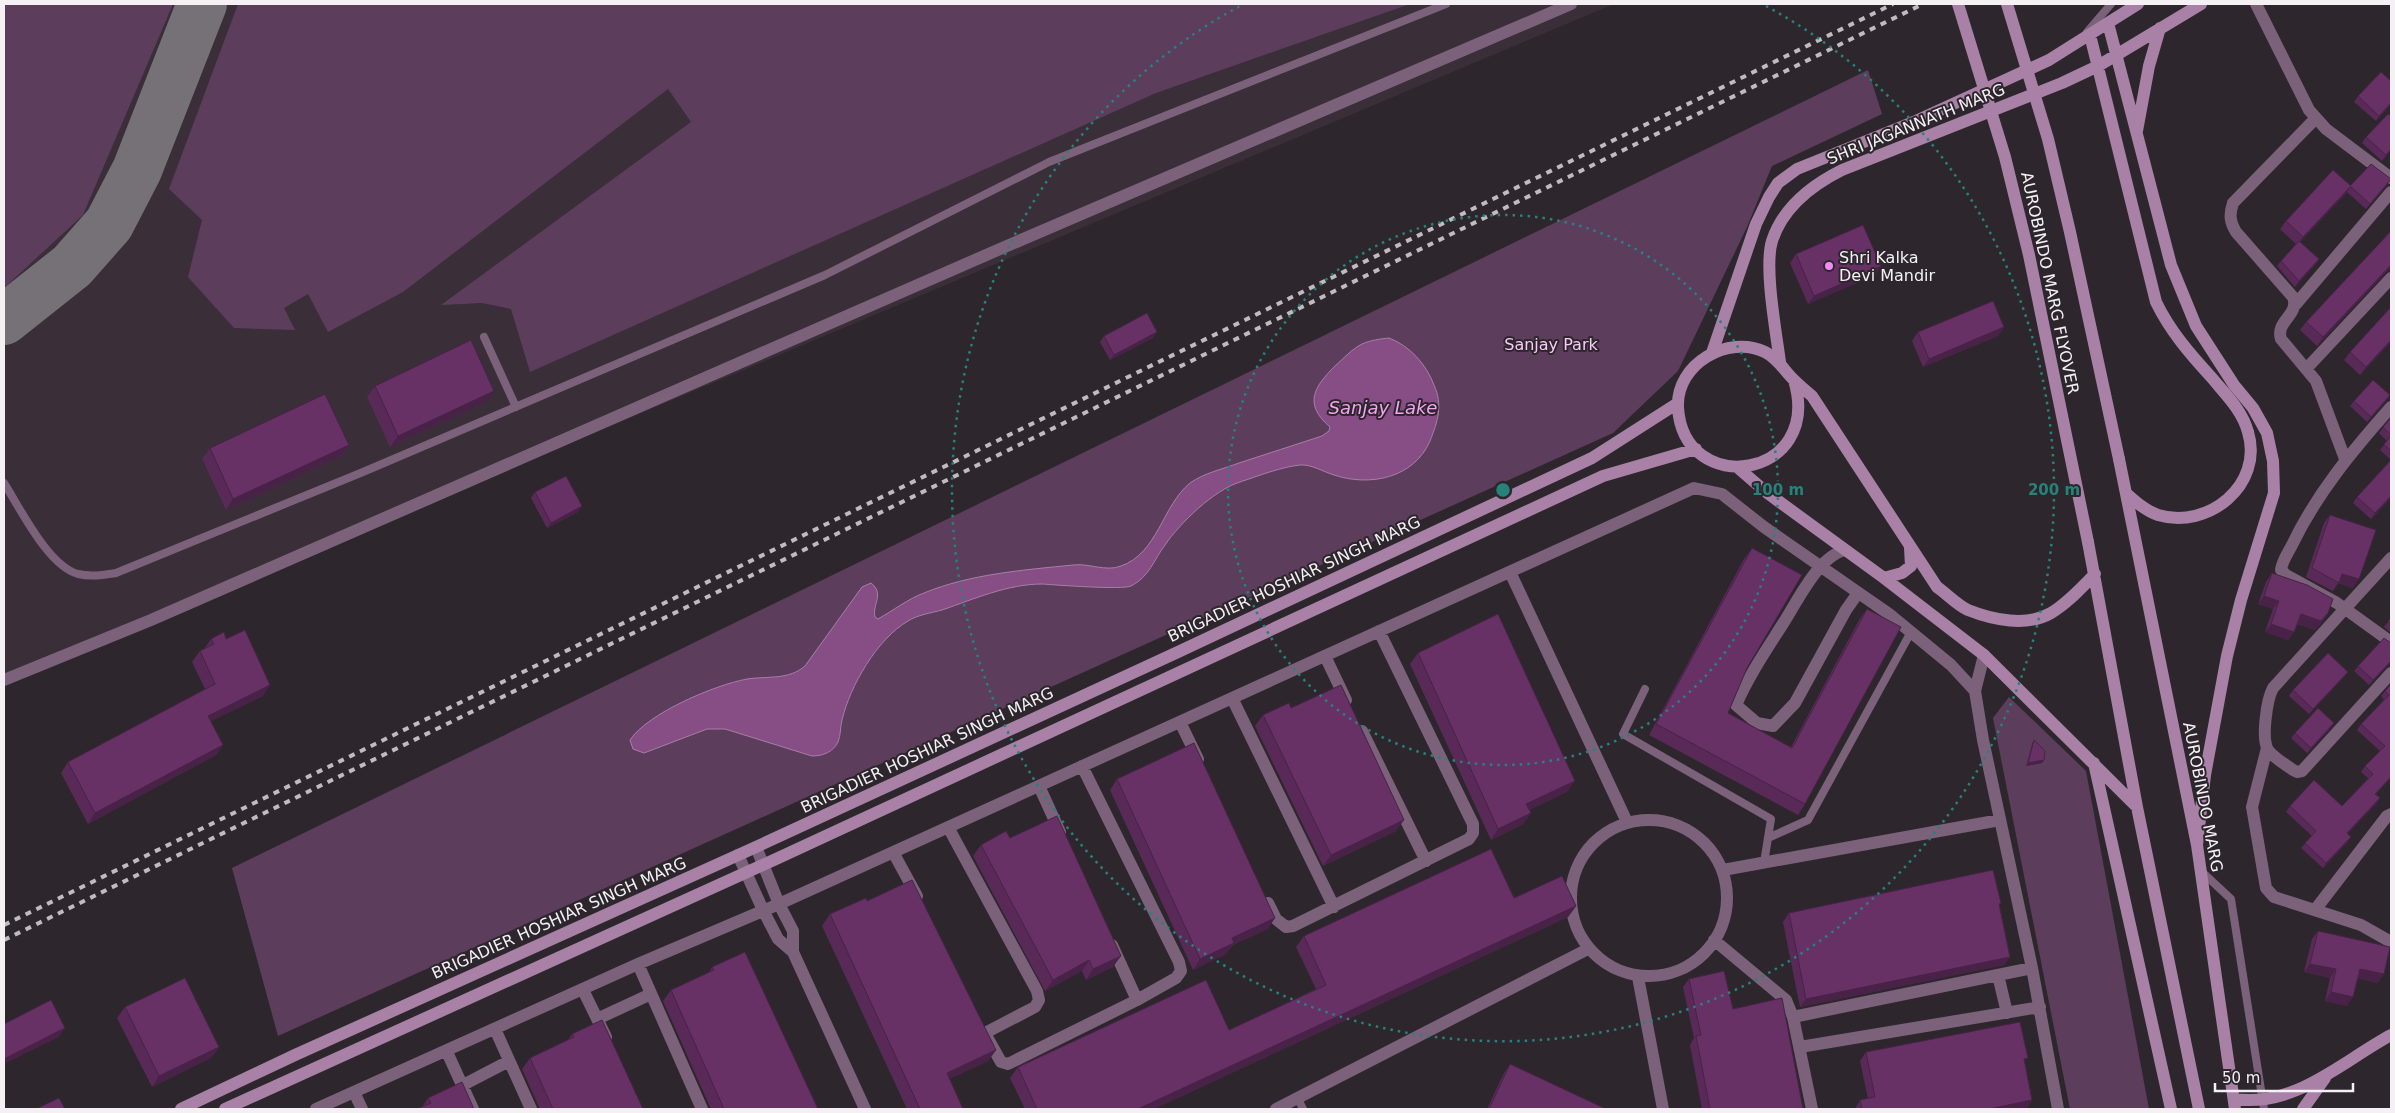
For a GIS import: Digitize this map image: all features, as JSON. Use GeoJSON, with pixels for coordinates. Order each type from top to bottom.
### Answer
{"type":"FeatureCollection","features":[{"type":"Feature","properties":{"kind":"main road","name":"AUROBINDO MARG FLYOVER"},"geometry":{"type":"LineString","coordinates":[[1958,4],[2012,184],[2029,255],[2095,574]]}},
{"type":"Feature","properties":{"kind":"main road","name":"AUROBINDO MARG FLYOVER"},"geometry":{"type":"LineString","coordinates":[[2007,4],[2048,139],[2127,494]]}},
{"type":"Feature","properties":{"kind":"main road","name":"SHRI JAGANNATH MARG"},"geometry":{"type":"LineString","coordinates":[[1712,353],[1756,224],[1778,183],[1797,169],[1916,121],[2049,60],[2138,4]]}},
{"type":"Feature","properties":{"kind":"main road","name":"SHRI JAGANNATH MARG"},"geometry":{"type":"LineString","coordinates":[[1780,362],[1768,262],[1772,241],[1781,223],[1802,195],[1817,183],[1842,170],[2046,91],[2098,66],[2116,53],[2201,4]]}},
{"type":"Feature","properties":{"kind":"main road"},"geometry":{"type":"LineString","coordinates":[[2108,23],[2171,265],[2193,318],[2228,376],[2253,408],[2267,433],[2273,461],[2274,494],[2241,600],[2226,656],[2205,775],[2197,845]]}},
{"type":"Feature","properties":{"kind":"main road"},"geometry":{"type":"LineString","coordinates":[[2136,135],[2149,66],[2160,28]]}},
{"type":"Feature","properties":{"kind":"main road"},"geometry":{"type":"LineString","coordinates":[[2086,37],[2098,66],[2156,302],[2164,320],[2179,340],[2242,416],[2249,434],[2250,452],[2247,470],[2239,487],[2227,501],[2203,514],[2175,518],[2157,515],[2141,506],[2127,494]]}},
{"type":"Feature","properties":{"kind":"main road"},"geometry":{"type":"LineString","coordinates":[[1794,380],[1799,397],[1799,415],[1794,432],[1784,447],[1771,458],[1755,465],[1737,467],[1715,462],[1696,450],[1682,428],[1678,403],[1683,383],[1695,365],[1712,353],[1729,347],[1747,347],[1764,352],[1780,362],[1794,380],[1812,396],[1910,548],[1937,586],[1967,609],[1998,619],[2023,621],[2050,614],[2072,598],[2095,574]]}},
{"type":"Feature","properties":{"kind":"main road","name":"BRIGADIER HOSHIAR SINGH MARG"},"geometry":{"type":"LineString","coordinates":[[181,1109],[304,1051],[756,847],[1592,458],[1678,403]]}},
{"type":"Feature","properties":{"kind":"main road"},"geometry":{"type":"LineString","coordinates":[[225,1109],[746,873],[1603,476],[1696,450]]}},
{"type":"Feature","properties":{"kind":"main road"},"geometry":{"type":"LineString","coordinates":[[1737,467],[1766,492],[1884,578],[1984,655],[2137,807]]}},
{"type":"Feature","properties":{"kind":"main road","name":"AUROBINDO MARG"},"geometry":{"type":"LineString","coordinates":[[2127,494],[2197,845],[2235,1104]]}},
{"type":"Feature","properties":{"kind":"main road"},"geometry":{"type":"LineString","coordinates":[[1884,578],[1902,573],[1911,566],[1910,548]]}},
{"type":"Feature","properties":{"kind":"main road"},"geometry":{"type":"LineString","coordinates":[[2095,574],[2137,807],[2199,1109]]}},
{"type":"Feature","properties":{"kind":"main road"},"geometry":{"type":"LineString","coordinates":[[2094,763],[2170,1109]]}},
{"type":"Feature","properties":{"kind":"main road"},"geometry":{"type":"LineString","coordinates":[[2235,1104],[2264,1105],[2325,1078],[2360,1052],[2391,1035]]}},
{"type":"Feature","properties":{"kind":"main road"},"geometry":{"type":"LineString","coordinates":[[2303,1109],[2325,1078]]}},
{"type":"Feature","properties":{"kind":"street"},"geometry":{"type":"LineString","coordinates":[[4,680],[151,620],[991,253],[1571,4]]}},
{"type":"Feature","properties":{"kind":"street"},"geometry":{"type":"LineString","coordinates":[[2256,4],[2312,114],[2326,129],[2391,178]]}},
{"type":"Feature","properties":{"kind":"street"},"geometry":{"type":"LineString","coordinates":[[2296,304],[2293,298],[2236,232],[2231,224],[2230,213],[2233,203],[2312,114]]}},
{"type":"Feature","properties":{"kind":"street"},"geometry":{"type":"LineString","coordinates":[[2345,459],[2316,380],[2281,339],[2279,333],[2280,328],[2296,304],[2391,192]]}},
{"type":"Feature","properties":{"kind":"street"},"geometry":{"type":"LineString","coordinates":[[2307,368],[2391,278]]}},
{"type":"Feature","properties":{"kind":"street"},"geometry":{"type":"LineString","coordinates":[[2391,407],[2345,459],[2322,491],[2295,538],[2281,570],[2286,575],[2345,608],[2391,642]]}},
{"type":"Feature","properties":{"kind":"street"},"geometry":{"type":"LineString","coordinates":[[316,1109],[447,1052],[638,964],[779,904],[1694,488],[1722,494],[1764,527],[1911,632],[1951,665],[1975,691]]}},
{"type":"Feature","properties":{"kind":"street"},"geometry":{"type":"LineString","coordinates":[[1846,550],[1827,560],[1822,568],[1806,584],[1762,654],[1736,706],[1757,723],[1774,726],[1795,703],[1846,610],[1858,594]]}},
{"type":"Feature","properties":{"kind":"street"},"geometry":{"type":"LineString","coordinates":[[2391,558],[2273,688],[2268,701],[2265,741],[2267,748],[2252,807],[2264,880],[2266,888],[2274,897],[2360,925],[2391,942]]}},
{"type":"Feature","properties":{"kind":"street"},"geometry":{"type":"LineString","coordinates":[[1510,572],[1627,822]]}},
{"type":"Feature","properties":{"kind":"street"},"geometry":{"type":"LineString","coordinates":[[1263,893],[1276,919],[1286,927],[1334,907],[1426,861],[1469,839],[1473,832],[1473,824],[1379,631]]}},
{"type":"Feature","properties":{"kind":"street"},"geometry":{"type":"LineString","coordinates":[[1984,655],[1975,691],[1982,740],[2032,968],[2058,1109]]}},
{"type":"Feature","properties":{"kind":"street"},"geometry":{"type":"LineString","coordinates":[[1325,656],[1426,861]]}},
{"type":"Feature","properties":{"kind":"street"},"geometry":{"type":"LineString","coordinates":[[2267,748],[2293,770],[2297,772],[2302,770],[2391,673]]}},
{"type":"Feature","properties":{"kind":"street"},"geometry":{"type":"LineString","coordinates":[[1232,698],[1334,907]]}},
{"type":"Feature","properties":{"kind":"street"},"geometry":{"type":"LineString","coordinates":[[1180,722],[1205,774]]}},
{"type":"Feature","properties":{"kind":"street"},"geometry":{"type":"LineString","coordinates":[[948,827],[1037,991],[1039,1000],[1035,1007],[983,1029],[1001,1062],[1008,1064],[1137,1000],[1176,978],[1181,971],[1179,962],[1082,766]]}},
{"type":"Feature","properties":{"kind":"street"},"geometry":{"type":"LineString","coordinates":[[1039,786],[1065,843]]}},
{"type":"Feature","properties":{"kind":"street"},"geometry":{"type":"LineString","coordinates":[[2315,910],[2387,816],[2391,814]]}},
{"type":"Feature","properties":{"kind":"street"},"geometry":{"type":"LineString","coordinates":[[1662,820],[1696,834],[1715,854],[1723,870],[1728,892],[1726,919],[1707,953],[1684,969],[1658,977],[1638,976],[1612,968],[1588,949],[1575,925],[1571,908],[1572,880],[1585,853],[1604,836],[1627,822],[1662,820]]}},
{"type":"Feature","properties":{"kind":"street"},"geometry":{"type":"LineString","coordinates":[[1723,870],[2000,820]]}},
{"type":"Feature","properties":{"kind":"street"},"geometry":{"type":"LineString","coordinates":[[756,847],[779,904],[793,931],[793,952]]}},
{"type":"Feature","properties":{"kind":"street"},"geometry":{"type":"LineString","coordinates":[[893,852],[920,903]]}},
{"type":"Feature","properties":{"kind":"street"},"geometry":{"type":"LineString","coordinates":[[738,855],[778,939],[793,952],[865,1109]]}},
{"type":"Feature","properties":{"kind":"street"},"geometry":{"type":"LineString","coordinates":[[1105,930],[1137,1000]]}},
{"type":"Feature","properties":{"kind":"street"},"geometry":{"type":"LineString","coordinates":[[1714,940],[1786,1000],[1793,1017],[1812,1109]]}},
{"type":"Feature","properties":{"kind":"street"},"geometry":{"type":"LineString","coordinates":[[1276,1109],[1301,1104],[1588,949]]}},
{"type":"Feature","properties":{"kind":"street"},"geometry":{"type":"LineString","coordinates":[[638,964],[702,1109]]}},
{"type":"Feature","properties":{"kind":"street"},"geometry":{"type":"LineString","coordinates":[[1793,1017],[2032,968]]}},
{"type":"Feature","properties":{"kind":"street"},"geometry":{"type":"LineString","coordinates":[[1998,975],[2007,1013]]}},
{"type":"Feature","properties":{"kind":"street"},"geometry":{"type":"LineString","coordinates":[[1638,976],[1663,1109]]}},
{"type":"Feature","properties":{"kind":"street"},"geometry":{"type":"LineString","coordinates":[[583,990],[610,1046]]}},
{"type":"Feature","properties":{"kind":"street"},"geometry":{"type":"LineString","coordinates":[[597,1019],[651,994]]}},
{"type":"Feature","properties":{"kind":"street"},"geometry":{"type":"LineString","coordinates":[[1800,1047],[2040,1007]]}},
{"type":"Feature","properties":{"kind":"street"},"geometry":{"type":"LineString","coordinates":[[495,1029],[531,1109]]}},
{"type":"Feature","properties":{"kind":"street"},"geometry":{"type":"LineString","coordinates":[[447,1052],[473,1109]]}},
{"type":"Feature","properties":{"kind":"street"},"geometry":{"type":"LineString","coordinates":[[463,1085],[509,1061]]}},
{"type":"Feature","properties":{"kind":"street"},"geometry":{"type":"LineString","coordinates":[[354,1092],[362,1109]]}},
{"type":"Feature","properties":{"kind":"lane"},"geometry":{"type":"LineString","coordinates":[[4,483],[48,551],[61,566],[77,574],[95,576],[116,573],[516,407],[825,275],[1048,162],[1446,4]]}},
{"type":"Feature","properties":{"kind":"lane"},"geometry":{"type":"LineString","coordinates":[[2086,37],[2111,4]]}},
{"type":"Feature","properties":{"kind":"lane"},"geometry":{"type":"LineString","coordinates":[[484,337],[516,407]]}},
{"type":"Feature","properties":{"kind":"lane"},"geometry":{"type":"LineString","coordinates":[[1768,838],[1808,820],[1911,632]]}},
{"type":"Feature","properties":{"kind":"lane"},"geometry":{"type":"LineString","coordinates":[[1645,689],[1623,734],[1772,819],[1764,863]]}},
{"type":"Feature","properties":{"kind":"lane"},"geometry":{"type":"LineString","coordinates":[[2201,871],[2231,899],[2264,1105]]}},
{"type":"Feature","properties":{"kind":"shaded area"},"geometry":{"type":"Polygon","coordinates":[[[4,4],[1614,4],[4,681],[4,4]]]}},
{"type":"Feature","properties":{"kind":"green space"},"geometry":{"type":"Polygon","coordinates":[[[4,4],[173,4],[83,215],[4,288],[4,4]]]}},
{"type":"Feature","properties":{"kind":"green space"},"geometry":{"type":"Polygon","coordinates":[[[238,4],[1410,4],[1156,93],[530,372],[511,309],[482,303],[441,305],[691,122],[668,89],[403,292],[328,332],[308,294],[284,308],[295,330],[234,328],[188,277],[202,220],[169,189],[238,4]]]}},
{"type":"Feature","properties":{"kind":"green space","name":"Sanjay Park"},"geometry":{"type":"Polygon","coordinates":[[[1868,70],[1882,114],[1772,166],[1747,227],[1678,371],[1613,433],[278,1036],[232,868],[1868,70]]]}},
{"type":"Feature","properties":{"kind":"green space"},"geometry":{"type":"Polygon","coordinates":[[[2009,697],[2086,771],[2149,1109],[2070,1109],[1993,718],[2009,697]]]}},
{"type":"Feature","properties":{"kind":"water","name":"Sanjay Lake"},"geometry":{"type":"Polygon","coordinates":[[[1389,338],[1404,346],[1422,363],[1431,377],[1437,392],[1439,406],[1435,427],[1423,454],[1402,471],[1390,476],[1362,480],[1348,479],[1304,465],[1270,472],[1230,486],[1198,508],[1171,536],[1143,578],[1131,586],[1029,585],[991,593],[912,619],[886,639],[866,664],[851,693],[841,723],[838,742],[830,751],[824,754],[812,756],[725,729],[707,729],[644,753],[633,749],[630,740],[651,720],[666,710],[718,687],[747,679],[792,674],[805,666],[862,587],[871,583],[878,595],[875,617],[878,619],[918,595],[960,581],[997,574],[1073,565],[1115,568],[1133,560],[1152,540],[1173,504],[1190,483],[1207,474],[1322,436],[1329,431],[1330,427],[1316,411],[1314,403],[1317,388],[1335,366],[1358,346],[1389,338]]]}},
{"type":"Feature","properties":{"kind":"building"},"geometry":{"type":"Polygon","coordinates":[[[2381,72],[2391,81],[2391,103],[2379,116],[2358,96],[2381,72]]]}},
{"type":"Feature","properties":{"kind":"building"},"geometry":{"type":"Polygon","coordinates":[[[2388,114],[2391,116],[2391,149],[2386,155],[2366,137],[2388,114]]]}},
{"type":"Feature","properties":{"kind":"building"},"geometry":{"type":"Polygon","coordinates":[[[2371,164],[2391,179],[2370,204],[2350,186],[2371,164]]]}},
{"type":"Feature","properties":{"kind":"building"},"geometry":{"type":"Polygon","coordinates":[[[2333,170],[2351,186],[2303,237],[2286,221],[2333,170]]]}},
{"type":"Feature","properties":{"kind":"building"},"geometry":{"type":"Polygon","coordinates":[[[1863,225],[1881,266],[1814,296],[1796,254],[1863,225]]]}},
{"type":"Feature","properties":{"kind":"building"},"geometry":{"type":"Polygon","coordinates":[[[2391,231],[2391,265],[2323,337],[2306,322],[2391,231]]]}},
{"type":"Feature","properties":{"kind":"building"},"geometry":{"type":"Polygon","coordinates":[[[2299,241],[2319,259],[2299,281],[2281,261],[2299,241]]]}},
{"type":"Feature","properties":{"kind":"building"},"geometry":{"type":"Polygon","coordinates":[[[1993,301],[2004,327],[1929,359],[1918,332],[1993,301]]]}},
{"type":"Feature","properties":{"kind":"building"},"geometry":{"type":"Polygon","coordinates":[[[2391,307],[2391,340],[2366,367],[2350,352],[2391,307]]]}},
{"type":"Feature","properties":{"kind":"building"},"geometry":{"type":"Polygon","coordinates":[[[1147,313],[1157,332],[1114,355],[1104,336],[1147,313]]]}},
{"type":"Feature","properties":{"kind":"building"},"geometry":{"type":"Polygon","coordinates":[[[471,340],[494,391],[398,436],[375,386],[471,340]]]}},
{"type":"Feature","properties":{"kind":"building"},"geometry":{"type":"Polygon","coordinates":[[[2373,380],[2390,395],[2371,417],[2354,401],[2373,380]]]}},
{"type":"Feature","properties":{"kind":"building"},"geometry":{"type":"Polygon","coordinates":[[[325,394],[349,445],[233,499],[210,448],[325,394]]]}},
{"type":"Feature","properties":{"kind":"building"},"geometry":{"type":"Polygon","coordinates":[[[2391,418],[2391,435],[2383,427],[2391,418]]]}},
{"type":"Feature","properties":{"kind":"building"},"geometry":{"type":"Polygon","coordinates":[[[2391,436],[2391,451],[2384,444],[2391,436]]]}},
{"type":"Feature","properties":{"kind":"building"},"geometry":{"type":"Polygon","coordinates":[[[2391,460],[2391,496],[2375,513],[2357,497],[2391,460]]]}},
{"type":"Feature","properties":{"kind":"building"},"geometry":{"type":"Polygon","coordinates":[[[566,476],[582,506],[551,523],[535,492],[566,476]]]}},
{"type":"Feature","properties":{"kind":"building"},"geometry":{"type":"Polygon","coordinates":[[[2330,515],[2376,530],[2359,579],[2342,574],[2339,583],[2312,568],[2330,515]]]}},
{"type":"Feature","properties":{"kind":"building"},"geometry":{"type":"Polygon","coordinates":[[[1752,548],[1802,575],[1747,668],[1728,713],[1792,748],[1867,609],[1901,627],[1805,804],[1656,724],[1752,548]]]}},
{"type":"Feature","properties":{"kind":"building"},"geometry":{"type":"Polygon","coordinates":[[[2272,573],[2307,585],[2333,599],[2328,613],[2321,621],[2301,614],[2294,632],[2271,624],[2279,601],[2264,596],[2272,573]]]}},
{"type":"Feature","properties":{"kind":"building"},"geometry":{"type":"Polygon","coordinates":[[[1498,614],[1575,781],[1526,804],[1531,813],[1498,829],[1418,653],[1498,614]]]}},
{"type":"Feature","properties":{"kind":"building"},"geometry":{"type":"Polygon","coordinates":[[[245,630],[270,685],[208,716],[223,745],[95,813],[68,762],[215,684],[200,651],[214,644],[211,639],[224,632],[226,639],[245,630]]]}},
{"type":"Feature","properties":{"kind":"building"},"geometry":{"type":"Polygon","coordinates":[[[2384,638],[2391,643],[2391,661],[2373,680],[2358,666],[2384,638]]]}},
{"type":"Feature","properties":{"kind":"building"},"geometry":{"type":"Polygon","coordinates":[[[2328,653],[2348,672],[2313,709],[2293,690],[2328,653]]]}},
{"type":"Feature","properties":{"kind":"building"},"geometry":{"type":"Polygon","coordinates":[[[2391,684],[2391,777],[2375,794],[2380,798],[2347,833],[2351,837],[2326,863],[2305,843],[2316,831],[2290,806],[2314,780],[2342,806],[2373,774],[2365,766],[2385,746],[2361,724],[2389,695],[2385,691],[2391,684]]]}},
{"type":"Feature","properties":{"kind":"building"},"geometry":{"type":"Polygon","coordinates":[[[1341,685],[1404,820],[1331,855],[1263,715],[1289,703],[1291,708],[1341,685]]]}},
{"type":"Feature","properties":{"kind":"building"},"geometry":{"type":"Polygon","coordinates":[[[2318,708],[2334,723],[2311,748],[2295,733],[2318,708]]]}},
{"type":"Feature","properties":{"kind":"building"},"geometry":{"type":"Polygon","coordinates":[[[2034,740],[2045,751],[2044,760],[2028,763],[2034,740]]]}},
{"type":"Feature","properties":{"kind":"building"},"geometry":{"type":"Polygon","coordinates":[[[1194,743],[1275,918],[1232,938],[1234,943],[1200,959],[1117,779],[1194,743]]]}},
{"type":"Feature","properties":{"kind":"building"},"geometry":{"type":"Polygon","coordinates":[[[1057,816],[1121,956],[1093,969],[1089,960],[1053,980],[981,845],[1006,831],[1010,838],[1057,816]]]}},
{"type":"Feature","properties":{"kind":"building"},"geometry":{"type":"Polygon","coordinates":[[[1491,849],[1514,898],[1562,876],[1576,906],[1138,1109],[1037,1109],[1018,1067],[1206,980],[1229,1030],[1326,985],[1304,936],[1491,849]]]}},
{"type":"Feature","properties":{"kind":"building"},"geometry":{"type":"Polygon","coordinates":[[[1993,870],[2001,903],[1999,904],[2010,957],[1806,999],[1789,913],[1993,870]]]}},
{"type":"Feature","properties":{"kind":"building"},"geometry":{"type":"Polygon","coordinates":[[[912,880],[996,1050],[947,1073],[963,1109],[920,1109],[830,914],[866,898],[867,901],[912,880]]]}},
{"type":"Feature","properties":{"kind":"building"},"geometry":{"type":"Polygon","coordinates":[[[2318,931],[2390,947],[2384,974],[2360,969],[2353,997],[2331,992],[2336,969],[2310,964],[2318,931]]]}},
{"type":"Feature","properties":{"kind":"building"},"geometry":{"type":"Polygon","coordinates":[[[745,952],[818,1109],[724,1109],[671,990],[714,970],[712,967],[745,952]]]}},
{"type":"Feature","properties":{"kind":"building"},"geometry":{"type":"Polygon","coordinates":[[[1724,971],[1733,1009],[1782,998],[1803,1109],[1710,1109],[1696,1036],[1701,1035],[1689,979],[1724,971]]]}},
{"type":"Feature","properties":{"kind":"building"},"geometry":{"type":"Polygon","coordinates":[[[185,978],[219,1047],[159,1076],[125,1007],[185,978]]]}},
{"type":"Feature","properties":{"kind":"building"},"geometry":{"type":"Polygon","coordinates":[[[51,1000],[65,1028],[4,1059],[4,1024],[51,1000]]]}},
{"type":"Feature","properties":{"kind":"building"},"geometry":{"type":"Polygon","coordinates":[[[602,1020],[643,1109],[553,1109],[530,1058],[574,1037],[572,1034],[602,1020]]]}},
{"type":"Feature","properties":{"kind":"building"},"geometry":{"type":"Polygon","coordinates":[[[2020,1022],[2028,1058],[2024,1059],[2032,1100],[1989,1109],[1862,1109],[1860,1100],[1875,1097],[1866,1052],[2020,1022]]]}},
{"type":"Feature","properties":{"kind":"building"},"geometry":{"type":"Polygon","coordinates":[[[1510,1064],[1606,1109],[1489,1109],[1510,1064]]]}},
{"type":"Feature","properties":{"kind":"building"},"geometry":{"type":"Polygon","coordinates":[[[462,1082],[474,1109],[417,1109],[431,1103],[428,1098],[462,1082]]]}},
{"type":"Feature","properties":{"kind":"building"},"geometry":{"type":"Polygon","coordinates":[[[59,1098],[65,1109],[36,1109],[59,1098]]]}},
{"type":"Feature","properties":{"kind":"taxiway"},"geometry":{"type":"LineString","coordinates":[[4,320],[72,266],[109,224],[137,170],[202,4]]}},
{"type":"Feature","properties":{"kind":"railway"},"geometry":{"type":"LineString","coordinates":[[4,925],[1893,4]]}},
{"type":"Feature","properties":{"kind":"railway"},"geometry":{"type":"LineString","coordinates":[[4,940],[1923,4]]}},
{"type":"Feature","properties":{"kind":"place","name":"Shri Kalka Devi Mandir"},"geometry":{"type":"Point","coordinates":[1829,266]}}]}
